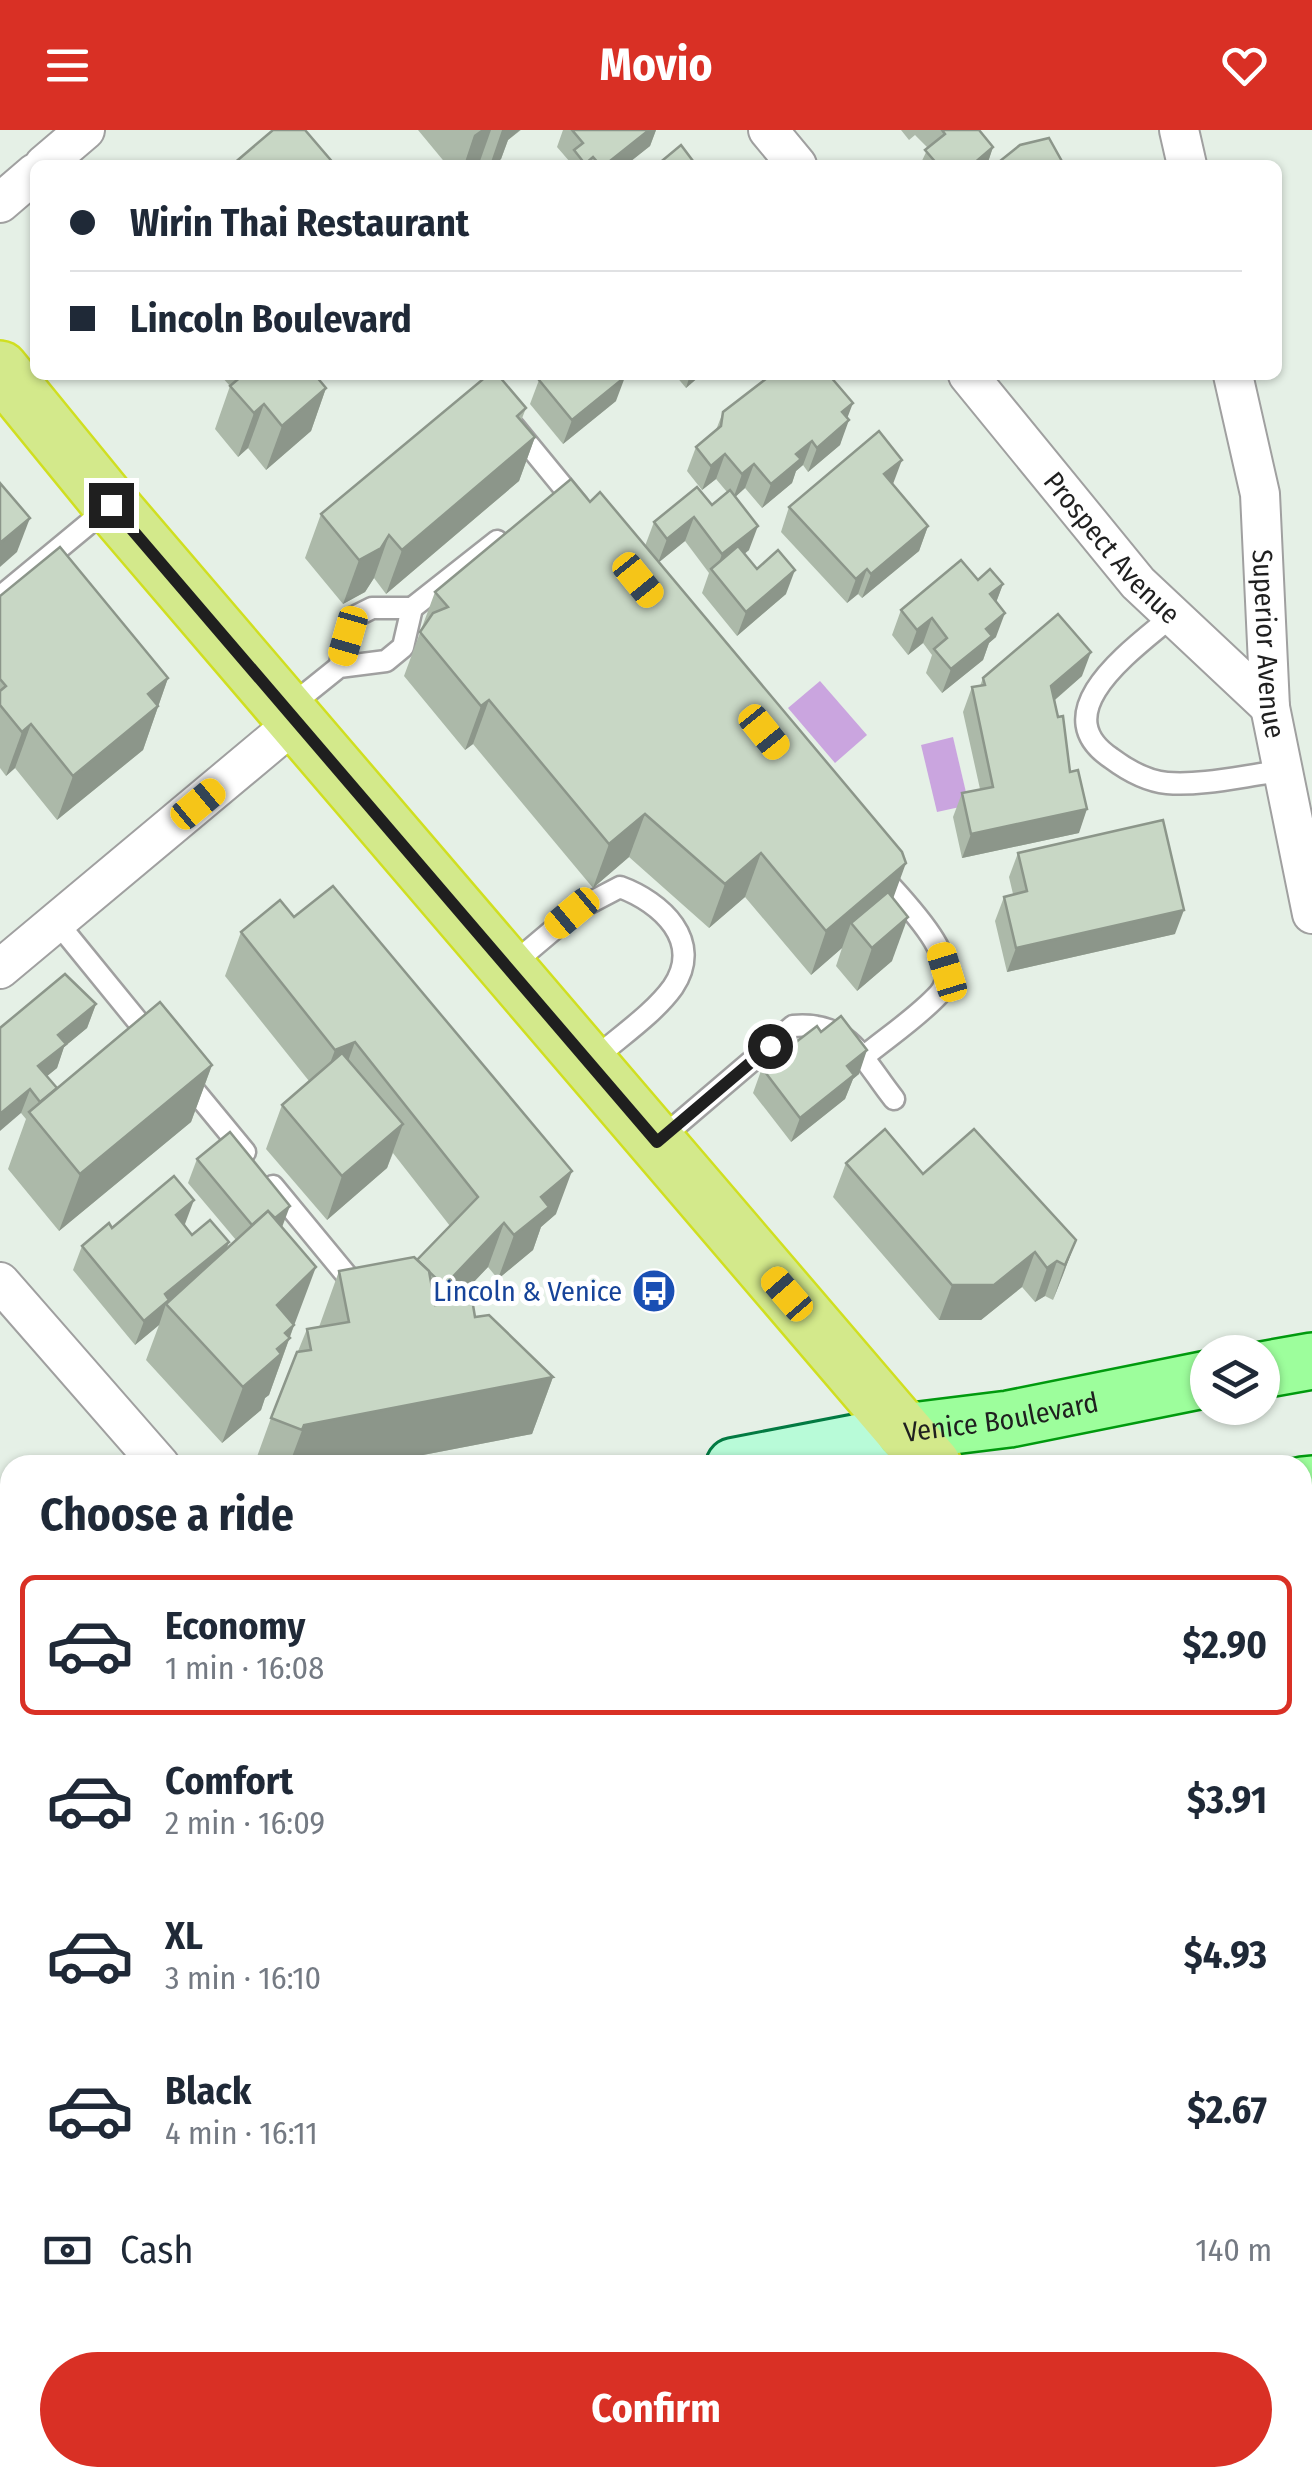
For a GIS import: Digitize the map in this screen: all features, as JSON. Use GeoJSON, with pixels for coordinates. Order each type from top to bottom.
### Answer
{"type":"FeatureCollection","features":[{"type":"Feature","properties":{"kind":"highway"},"geometry":{"type":"LineString","coordinates":[[0,368],[111,505],[918,1449]]}},
{"type":"Feature","properties":{"kind":"main road"},"geometry":{"type":"LineString","coordinates":[[1280,1367],[1312,1361]]}},
{"type":"Feature","properties":{"kind":"main road","name":"Venice Boulevard"},"geometry":{"type":"LineString","coordinates":[[849,1455],[918,1449],[1008,1419],[1190,1384]]}},
{"type":"Feature","properties":{"kind":"street"},"geometry":{"type":"LineString","coordinates":[[50,160],[84,130]]}},
{"type":"Feature","properties":{"kind":"street"},"geometry":{"type":"LineString","coordinates":[[768,130],[793,160]]}},
{"type":"Feature","properties":{"kind":"street"},"geometry":{"type":"LineString","coordinates":[[1179,130],[1186,160]]}},
{"type":"Feature","properties":{"kind":"street"},"geometry":{"type":"LineString","coordinates":[[0,204],[30,177]]}},
{"type":"Feature","properties":{"kind":"street","name":"Prospect Avenue"},"geometry":{"type":"LineString","coordinates":[[972,380],[1138,584],[1270,707]]}},
{"type":"Feature","properties":{"kind":"street","name":"Superior Avenue"},"geometry":{"type":"LineString","coordinates":[[1234,380],[1260,494],[1270,707],[1312,914]]}},
{"type":"Feature","properties":{"kind":"street"},"geometry":{"type":"LineString","coordinates":[[0,969],[293,714]]}},
{"type":"Feature","properties":{"kind":"street"},"geometry":{"type":"LineString","coordinates":[[0,1282],[136,1449]]}},
{"type":"Feature","properties":{"kind":"lane"},"geometry":{"type":"LineString","coordinates":[[500,411],[556,494],[588,518]]}},
{"type":"Feature","properties":{"kind":"lane"},"geometry":{"type":"LineString","coordinates":[[0,596],[111,505]]}},
{"type":"Feature","properties":{"kind":"lane"},"geometry":{"type":"LineString","coordinates":[[293,714],[338,667],[352,618],[372,608],[412,608],[518,524]]}},
{"type":"Feature","properties":{"kind":"lane"},"geometry":{"type":"LineString","coordinates":[[338,667],[386,661],[404,647],[412,608]]}},
{"type":"Feature","properties":{"kind":"lane"},"geometry":{"type":"LineString","coordinates":[[1172,616],[1108,670],[1091,693],[1088,720],[1093,740],[1106,755],[1138,775],[1167,783],[1283,771]]}},
{"type":"Feature","properties":{"kind":"lane"},"geometry":{"type":"LineString","coordinates":[[862,1059],[942,992],[947,972],[939,946],[864,854]]}},
{"type":"Feature","properties":{"kind":"lane"},"geometry":{"type":"LineString","coordinates":[[508,968],[578,909],[620,887],[642,895],[669,918],[682,937],[683,965],[672,988],[590,1064]]}},
{"type":"Feature","properties":{"kind":"lane"},"geometry":{"type":"LineString","coordinates":[[56,921],[358,1288]]}},
{"type":"Feature","properties":{"kind":"lane"},"geometry":{"type":"LineString","coordinates":[[657,1142],[793,1026],[820,1023],[838,1030],[894,1100]]}},
{"type":"Feature","properties":{"kind":"shaded area"},"geometry":{"type":"Polygon","coordinates":[[[820,681],[867,735],[835,763],[788,708],[820,681]]]}},
{"type":"Feature","properties":{"kind":"shaded area"},"geometry":{"type":"Polygon","coordinates":[[[953,737],[969,805],[937,812],[921,745],[953,737]]]}},
{"type":"Feature","properties":{"kind":"building"},"geometry":{"type":"Polygon","coordinates":[[[273,130],[305,130],[331,160],[238,160],[273,130]]]}},
{"type":"Feature","properties":{"kind":"building"},"geometry":{"type":"Polygon","coordinates":[[[572,130],[649,130],[611,160],[593,157],[582,160],[574,150],[583,143],[572,130]]]}},
{"type":"Feature","properties":{"kind":"building"},"geometry":{"type":"Polygon","coordinates":[[[942,130],[979,130],[993,147],[978,160],[934,160],[925,150],[945,134],[942,130]]]}},
{"type":"Feature","properties":{"kind":"building"},"geometry":{"type":"Polygon","coordinates":[[[1049,138],[1061,160],[1001,160],[1020,145],[1049,138]]]}},
{"type":"Feature","properties":{"kind":"building"},"geometry":{"type":"Polygon","coordinates":[[[681,145],[692,160],[663,160],[681,145]]]}},
{"type":"Feature","properties":{"kind":"building"},"geometry":{"type":"Polygon","coordinates":[[[237,380],[319,380],[326,388],[282,426],[264,404],[254,413],[230,386],[237,380]]]}},
{"type":"Feature","properties":{"kind":"building"},"geometry":{"type":"Polygon","coordinates":[[[482,380],[502,380],[526,408],[517,416],[535,437],[402,550],[389,535],[381,548],[359,560],[321,514],[482,380]]]}},
{"type":"Feature","properties":{"kind":"building"},"geometry":{"type":"Polygon","coordinates":[[[539,380],[621,380],[572,420],[539,380]]]}},
{"type":"Feature","properties":{"kind":"building"},"geometry":{"type":"Polygon","coordinates":[[[765,380],[833,380],[853,403],[842,412],[849,420],[817,448],[812,441],[796,454],[801,459],[771,484],[754,464],[742,474],[725,454],[711,466],[696,447],[721,426],[723,412],[765,380]]]}},
{"type":"Feature","properties":{"kind":"building"},"geometry":{"type":"Polygon","coordinates":[[[879,431],[902,460],[884,474],[928,526],[871,574],[867,569],[856,579],[789,507],[879,431]]]}},
{"type":"Feature","properties":{"kind":"building"},"geometry":{"type":"Polygon","coordinates":[[[571,479],[590,502],[600,492],[902,852],[906,863],[826,931],[761,853],[725,884],[645,814],[609,844],[489,700],[481,706],[420,632],[433,613],[448,607],[435,592],[571,479]]]}},
{"type":"Feature","properties":{"kind":"building"},"geometry":{"type":"Polygon","coordinates":[[[0,483],[30,518],[0,543],[0,483]]]}},
{"type":"Feature","properties":{"kind":"building"},"geometry":{"type":"Polygon","coordinates":[[[697,487],[712,505],[730,490],[758,526],[722,554],[694,517],[667,539],[654,522],[697,487]]]}},
{"type":"Feature","properties":{"kind":"building"},"geometry":{"type":"Polygon","coordinates":[[[738,546],[757,569],[778,550],[795,570],[746,612],[711,569],[738,546]]]}},
{"type":"Feature","properties":{"kind":"building"},"geometry":{"type":"Polygon","coordinates":[[[60,547],[168,678],[148,694],[158,706],[73,776],[31,724],[22,732],[0,705],[0,691],[6,686],[0,679],[0,596],[60,547]]]}},
{"type":"Feature","properties":{"kind":"building"},"geometry":{"type":"Polygon","coordinates":[[[961,560],[978,580],[990,569],[1003,584],[990,594],[1005,613],[986,629],[992,636],[951,669],[934,649],[947,638],[932,618],[917,630],[901,610],[961,560]]]}},
{"type":"Feature","properties":{"kind":"building"},"geometry":{"type":"Polygon","coordinates":[[[1058,614],[1091,652],[1051,686],[1058,717],[1063,716],[1070,772],[1078,770],[1087,809],[971,834],[962,793],[993,787],[972,687],[985,685],[983,678],[1058,614]]]}},
{"type":"Feature","properties":{"kind":"building"},"geometry":{"type":"Polygon","coordinates":[[[1163,820],[1184,910],[1016,948],[1004,897],[1027,891],[1018,853],[1163,820]]]}},
{"type":"Feature","properties":{"kind":"building"},"geometry":{"type":"Polygon","coordinates":[[[333,886],[572,1171],[541,1197],[549,1207],[514,1235],[504,1223],[444,1286],[417,1260],[478,1197],[355,1042],[335,1050],[241,932],[280,900],[294,917],[333,886]]]}},
{"type":"Feature","properties":{"kind":"building"},"geometry":{"type":"Polygon","coordinates":[[[888,892],[908,917],[872,948],[851,923],[888,892]]]}},
{"type":"Feature","properties":{"kind":"building"},"geometry":{"type":"Polygon","coordinates":[[[65,974],[96,1004],[58,1035],[66,1044],[38,1066],[57,1088],[40,1102],[30,1089],[0,1114],[0,1028],[65,974]]]}},
{"type":"Feature","properties":{"kind":"building"},"geometry":{"type":"Polygon","coordinates":[[[160,1002],[212,1065],[80,1174],[29,1112],[160,1002]]]}},
{"type":"Feature","properties":{"kind":"building"},"geometry":{"type":"Polygon","coordinates":[[[841,1016],[867,1050],[847,1066],[854,1075],[800,1118],[762,1068],[817,1026],[821,1032],[841,1016]]]}},
{"type":"Feature","properties":{"kind":"building"},"geometry":{"type":"Polygon","coordinates":[[[342,1053],[403,1124],[342,1176],[282,1105],[342,1053]]]}},
{"type":"Feature","properties":{"kind":"building"},"geometry":{"type":"Polygon","coordinates":[[[885,1129],[923,1174],[974,1129],[1076,1240],[1065,1265],[1057,1261],[1047,1268],[1035,1252],[994,1285],[952,1285],[846,1163],[885,1129]]]}},
{"type":"Feature","properties":{"kind":"building"},"geometry":{"type":"Polygon","coordinates":[[[230,1132],[290,1206],[275,1218],[268,1211],[252,1225],[197,1159],[230,1132]]]}},
{"type":"Feature","properties":{"kind":"building"},"geometry":{"type":"Polygon","coordinates":[[[174,1176],[194,1200],[176,1215],[192,1235],[210,1220],[229,1242],[165,1294],[169,1300],[144,1321],[82,1246],[109,1223],[112,1228],[174,1176]]]}},
{"type":"Feature","properties":{"kind":"building"},"geometry":{"type":"Polygon","coordinates":[[[268,1211],[316,1267],[277,1305],[294,1325],[285,1333],[290,1338],[277,1349],[281,1354],[243,1387],[166,1304],[268,1211]]]}},
{"type":"Feature","properties":{"kind":"building"},"geometry":{"type":"Polygon","coordinates":[[[414,1257],[429,1271],[435,1305],[472,1299],[475,1317],[489,1315],[553,1377],[304,1425],[302,1430],[271,1418],[297,1352],[311,1350],[307,1329],[349,1322],[339,1271],[414,1257]]]}},
{"type":"Feature","properties":{"kind":"place","name":"Lincoln & Venice"},"geometry":{"type":"Point","coordinates":[654,1291]}},
{"type":"Feature","properties":{"kind":"route"},"geometry":{"type":"LineString","coordinates":[[111,505],[657,1142],[770,1046]]}}]}
